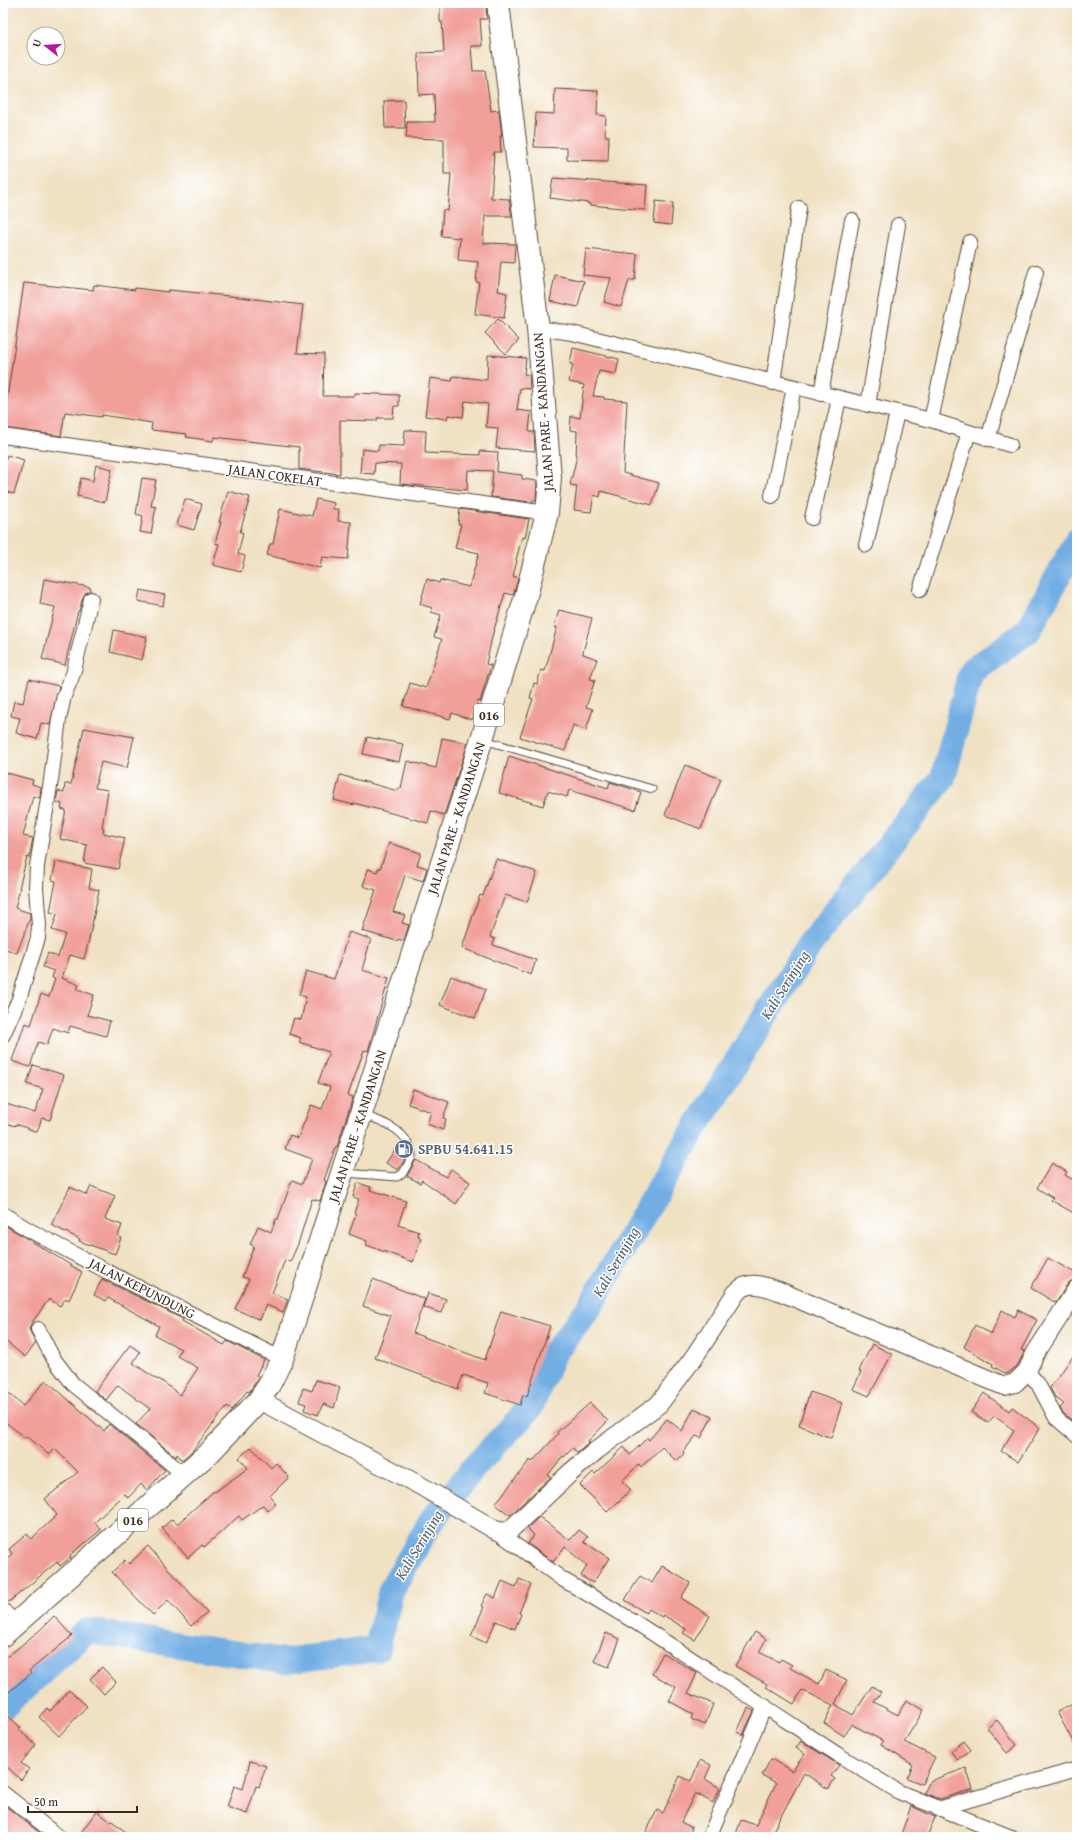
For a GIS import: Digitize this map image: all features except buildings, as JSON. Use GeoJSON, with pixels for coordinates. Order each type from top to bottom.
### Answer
{"type":"FeatureCollection","features":[{"type":"Feature","properties":{"kind":"main road","name":"JALAN PARE - KANDANGAN"},"geometry":{"type":"LineString","coordinates":[[259,1400],[282,1359],[482,739],[526,596],[548,513],[550,478],[538,328],[498,3]]}},
{"type":"Feature","properties":{"kind":"main road","name":"016"},"geometry":{"type":"LineString","coordinates":[[11,1629],[184,1475],[228,1434],[259,1400]]}},
{"type":"Feature","properties":{"kind":"street"},"geometry":{"type":"LineString","coordinates":[[773,383],[799,208]]}},
{"type":"Feature","properties":{"kind":"street"},"geometry":{"type":"LineString","coordinates":[[821,394],[852,220]]}},
{"type":"Feature","properties":{"kind":"street"},"geometry":{"type":"LineString","coordinates":[[868,405],[898,225]]}},
{"type":"Feature","properties":{"kind":"street"},"geometry":{"type":"LineString","coordinates":[[931,420],[970,242]]}},
{"type":"Feature","properties":{"kind":"street"},"geometry":{"type":"LineString","coordinates":[[988,439],[1036,272]]}},
{"type":"Feature","properties":{"kind":"street"},"geometry":{"type":"LineString","coordinates":[[538,328],[572,333],[773,383],[931,420],[1010,445]]}},
{"type":"Feature","properties":{"kind":"street"},"geometry":{"type":"LineString","coordinates":[[772,496],[794,387]]}},
{"type":"Feature","properties":{"kind":"street"},"geometry":{"type":"LineString","coordinates":[[812,518],[839,398]]}},
{"type":"Feature","properties":{"kind":"street"},"geometry":{"type":"LineString","coordinates":[[866,545],[897,413]]}},
{"type":"Feature","properties":{"kind":"street"},"geometry":{"type":"LineString","coordinates":[[920,590],[969,432]]}},
{"type":"Feature","properties":{"kind":"street","name":"JALAN COKELAT"},"geometry":{"type":"LineString","coordinates":[[3,436],[548,513]]}},
{"type":"Feature","properties":{"kind":"street"},"geometry":{"type":"LineString","coordinates":[[3,1034],[19,999],[38,938],[39,924],[36,888],[37,866],[51,780],[59,718],[64,696],[73,674],[91,599]]}},
{"type":"Feature","properties":{"kind":"street","name":"JALAN KEPUNDUNG"},"geometry":{"type":"LineString","coordinates":[[3,1214],[29,1230],[106,1271],[282,1359]]}},
{"type":"Feature","properties":{"kind":"street"},"geometry":{"type":"LineString","coordinates":[[495,1530],[503,1532],[510,1530],[571,1472],[597,1450],[659,1404],[694,1357],[736,1293],[745,1286],[758,1284],[779,1291],[895,1339],[1000,1385],[1010,1385],[1015,1383],[1027,1371],[1035,1354],[1077,1289]]}},
{"type":"Feature","properties":{"kind":"street"},"geometry":{"type":"LineString","coordinates":[[38,1329],[53,1358],[73,1384],[156,1450],[184,1475]]}},
{"type":"Feature","properties":{"kind":"street"},"geometry":{"type":"LineString","coordinates":[[1027,1371],[1038,1384],[1056,1418],[1077,1436]]}},
{"type":"Feature","properties":{"kind":"street"},"geometry":{"type":"LineString","coordinates":[[259,1400],[459,1507],[495,1530],[562,1579],[579,1588],[765,1706],[837,1754],[899,1792],[938,1809],[980,1832],[1011,1837]]}},
{"type":"Feature","properties":{"kind":"street"},"geometry":{"type":"LineString","coordinates":[[709,1837],[765,1706]]}},
{"type":"Feature","properties":{"kind":"street"},"geometry":{"type":"LineString","coordinates":[[938,1809],[1077,1769]]}},
{"type":"Feature","properties":{"kind":"street"},"geometry":{"type":"LineString","coordinates":[[3,1793],[59,1837]]}},
{"type":"Feature","properties":{"kind":"lane"},"geometry":{"type":"LineString","coordinates":[[482,739],[652,789]]}},
{"type":"Feature","properties":{"kind":"lane"},"geometry":{"type":"LineString","coordinates":[[342,1172],[397,1177],[403,1173],[412,1157],[410,1147],[406,1140],[390,1125],[380,1120],[361,1115]]}},
{"type":"Feature","properties":{"kind":"lane"},"geometry":{"type":"LineString","coordinates":[[3,1605],[11,1629]]}},
{"type":"Feature","properties":{"kind":"waterway","name":"Kali Serinjing"},"geometry":{"type":"LineString","coordinates":[[3,1707],[87,1631],[284,1661],[377,1649],[391,1590],[431,1521],[476,1465],[530,1408],[553,1354],[589,1308],[687,1141],[810,944],[943,778],[971,671],[1028,631],[1077,541]]}},
{"type":"Feature","properties":{"kind":"place","name":"SPBU 54.641.15"},"geometry":{"type":"Point","coordinates":[404,1149]}}]}
